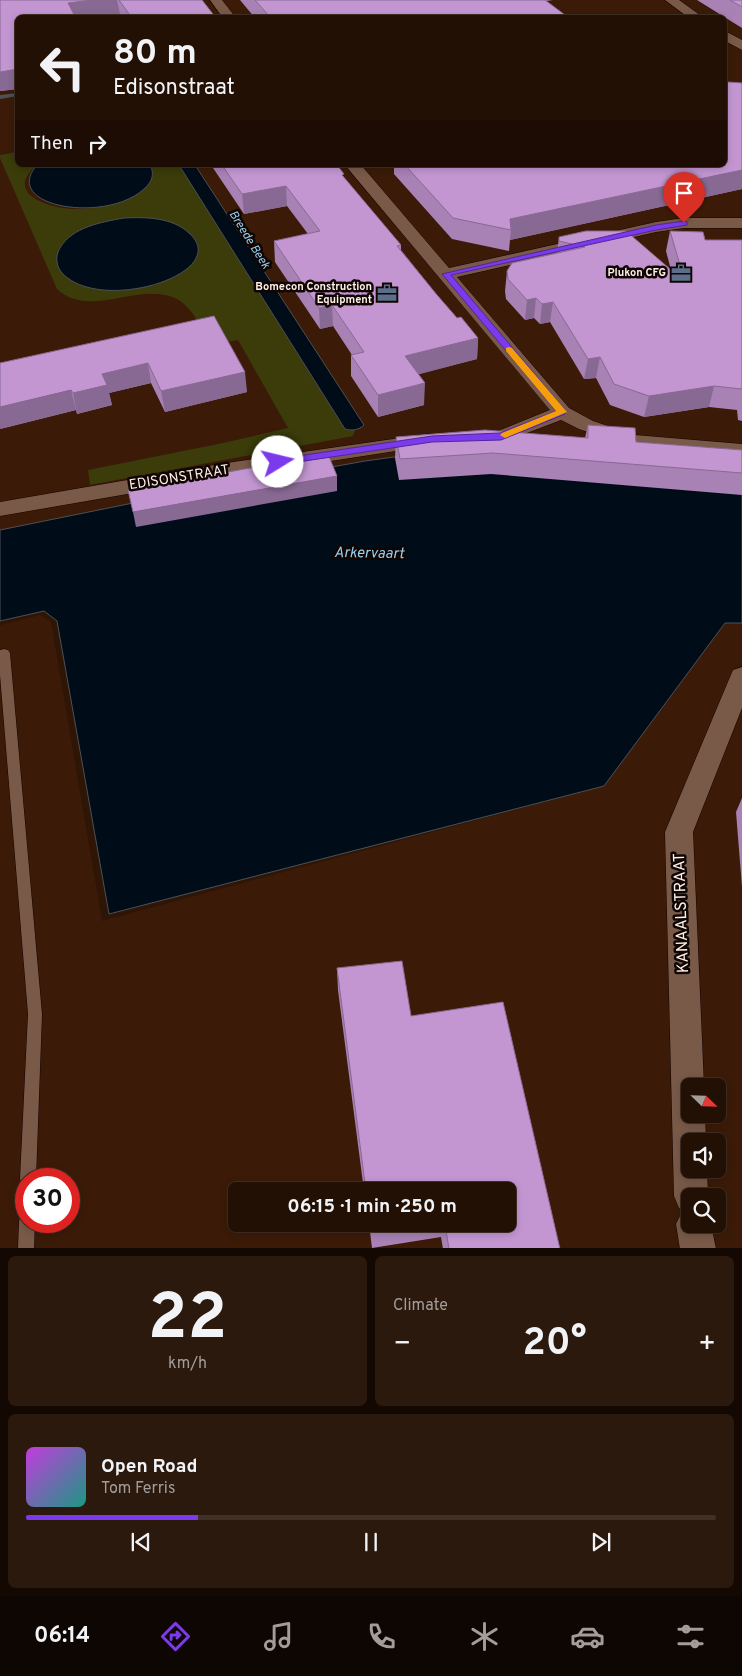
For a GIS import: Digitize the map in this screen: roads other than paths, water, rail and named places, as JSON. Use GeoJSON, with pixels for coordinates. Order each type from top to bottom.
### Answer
{"type":"FeatureCollection","features":[{"type":"Feature","properties":{"kind":"street"},"geometry":{"type":"LineString","coordinates":[[216,0],[228,15]]}},
{"type":"Feature","properties":{"kind":"street"},"geometry":{"type":"LineString","coordinates":[[671,0],[694,15]]}},
{"type":"Feature","properties":{"kind":"street"},"geometry":{"type":"LineString","coordinates":[[727,37],[742,48]]}},
{"type":"Feature","properties":{"kind":"street"},"geometry":{"type":"LineString","coordinates":[[727,52],[742,48]]}},
{"type":"Feature","properties":{"kind":"street"},"geometry":{"type":"LineString","coordinates":[[355,167],[562,412],[586,424],[633,441],[742,450]]}},
{"type":"Feature","properties":{"kind":"street"},"geometry":{"type":"LineString","coordinates":[[446,274],[656,227],[684,223],[742,223]]}},
{"type":"Feature","properties":{"kind":"street","name":"EDISONSTRAAT"},"geometry":{"type":"LineString","coordinates":[[0,509],[220,471],[432,439],[501,436],[562,412]]}},
{"type":"Feature","properties":{"kind":"street","name":"KANAALSTRAAT"},"geometry":{"type":"LineString","coordinates":[[689,1133],[679,832],[742,677]]}},
{"type":"Feature","properties":{"kind":"street"},"geometry":{"type":"LineString","coordinates":[[696,1233],[698,1248]]}},
{"type":"Feature","properties":{"kind":"lane"},"geometry":{"type":"LineString","coordinates":[[4,653],[35,1014],[28,1168]]}},
{"type":"Feature","properties":{"kind":"lane"},"geometry":{"type":"LineString","coordinates":[[26,1248],[27,1233]]}},
{"type":"Feature","properties":{"kind":"water"},"geometry":{"type":"Polygon","coordinates":[[[36,167],[152,168],[151,181],[144,189],[127,200],[106,206],[84,208],[62,206],[45,200],[33,191],[29,180],[36,167]]]}},
{"type":"Feature","properties":{"kind":"water"},"geometry":{"type":"Polygon","coordinates":[[[180,167],[196,167],[364,425],[355,430],[345,429],[180,167]]]}},
{"type":"Feature","properties":{"kind":"water"},"geometry":{"type":"Polygon","coordinates":[[[124,218],[158,219],[182,228],[189,233],[198,248],[194,262],[179,274],[157,284],[131,289],[105,290],[80,285],[62,273],[58,267],[57,258],[58,251],[65,241],[80,230],[106,221],[124,218]]]}},
{"type":"Feature","properties":{"kind":"water","name":"Arkervaart"},"geometry":{"type":"Polygon","coordinates":[[[438,451],[742,471],[742,623],[725,623],[604,786],[109,914],[57,621],[44,611],[0,621],[0,530],[138,502],[365,461],[438,451]]]}},
{"type":"Feature","properties":{"kind":"waterway"},"geometry":{"type":"LineString","coordinates":[[0,97],[15,94]]}},
{"type":"Feature","properties":{"kind":"place","name":"Plukon CFG"},"geometry":{"type":"Point","coordinates":[681,273]}},
{"type":"Feature","properties":{"kind":"place","name":"Bomecon Construction Equipment"},"geometry":{"type":"Point","coordinates":[387,293]}},
{"type":"Feature","properties":{"kind":"water label","name":"Breede Beek"},"geometry":{"type":"Point","coordinates":[249,240]}}]}
